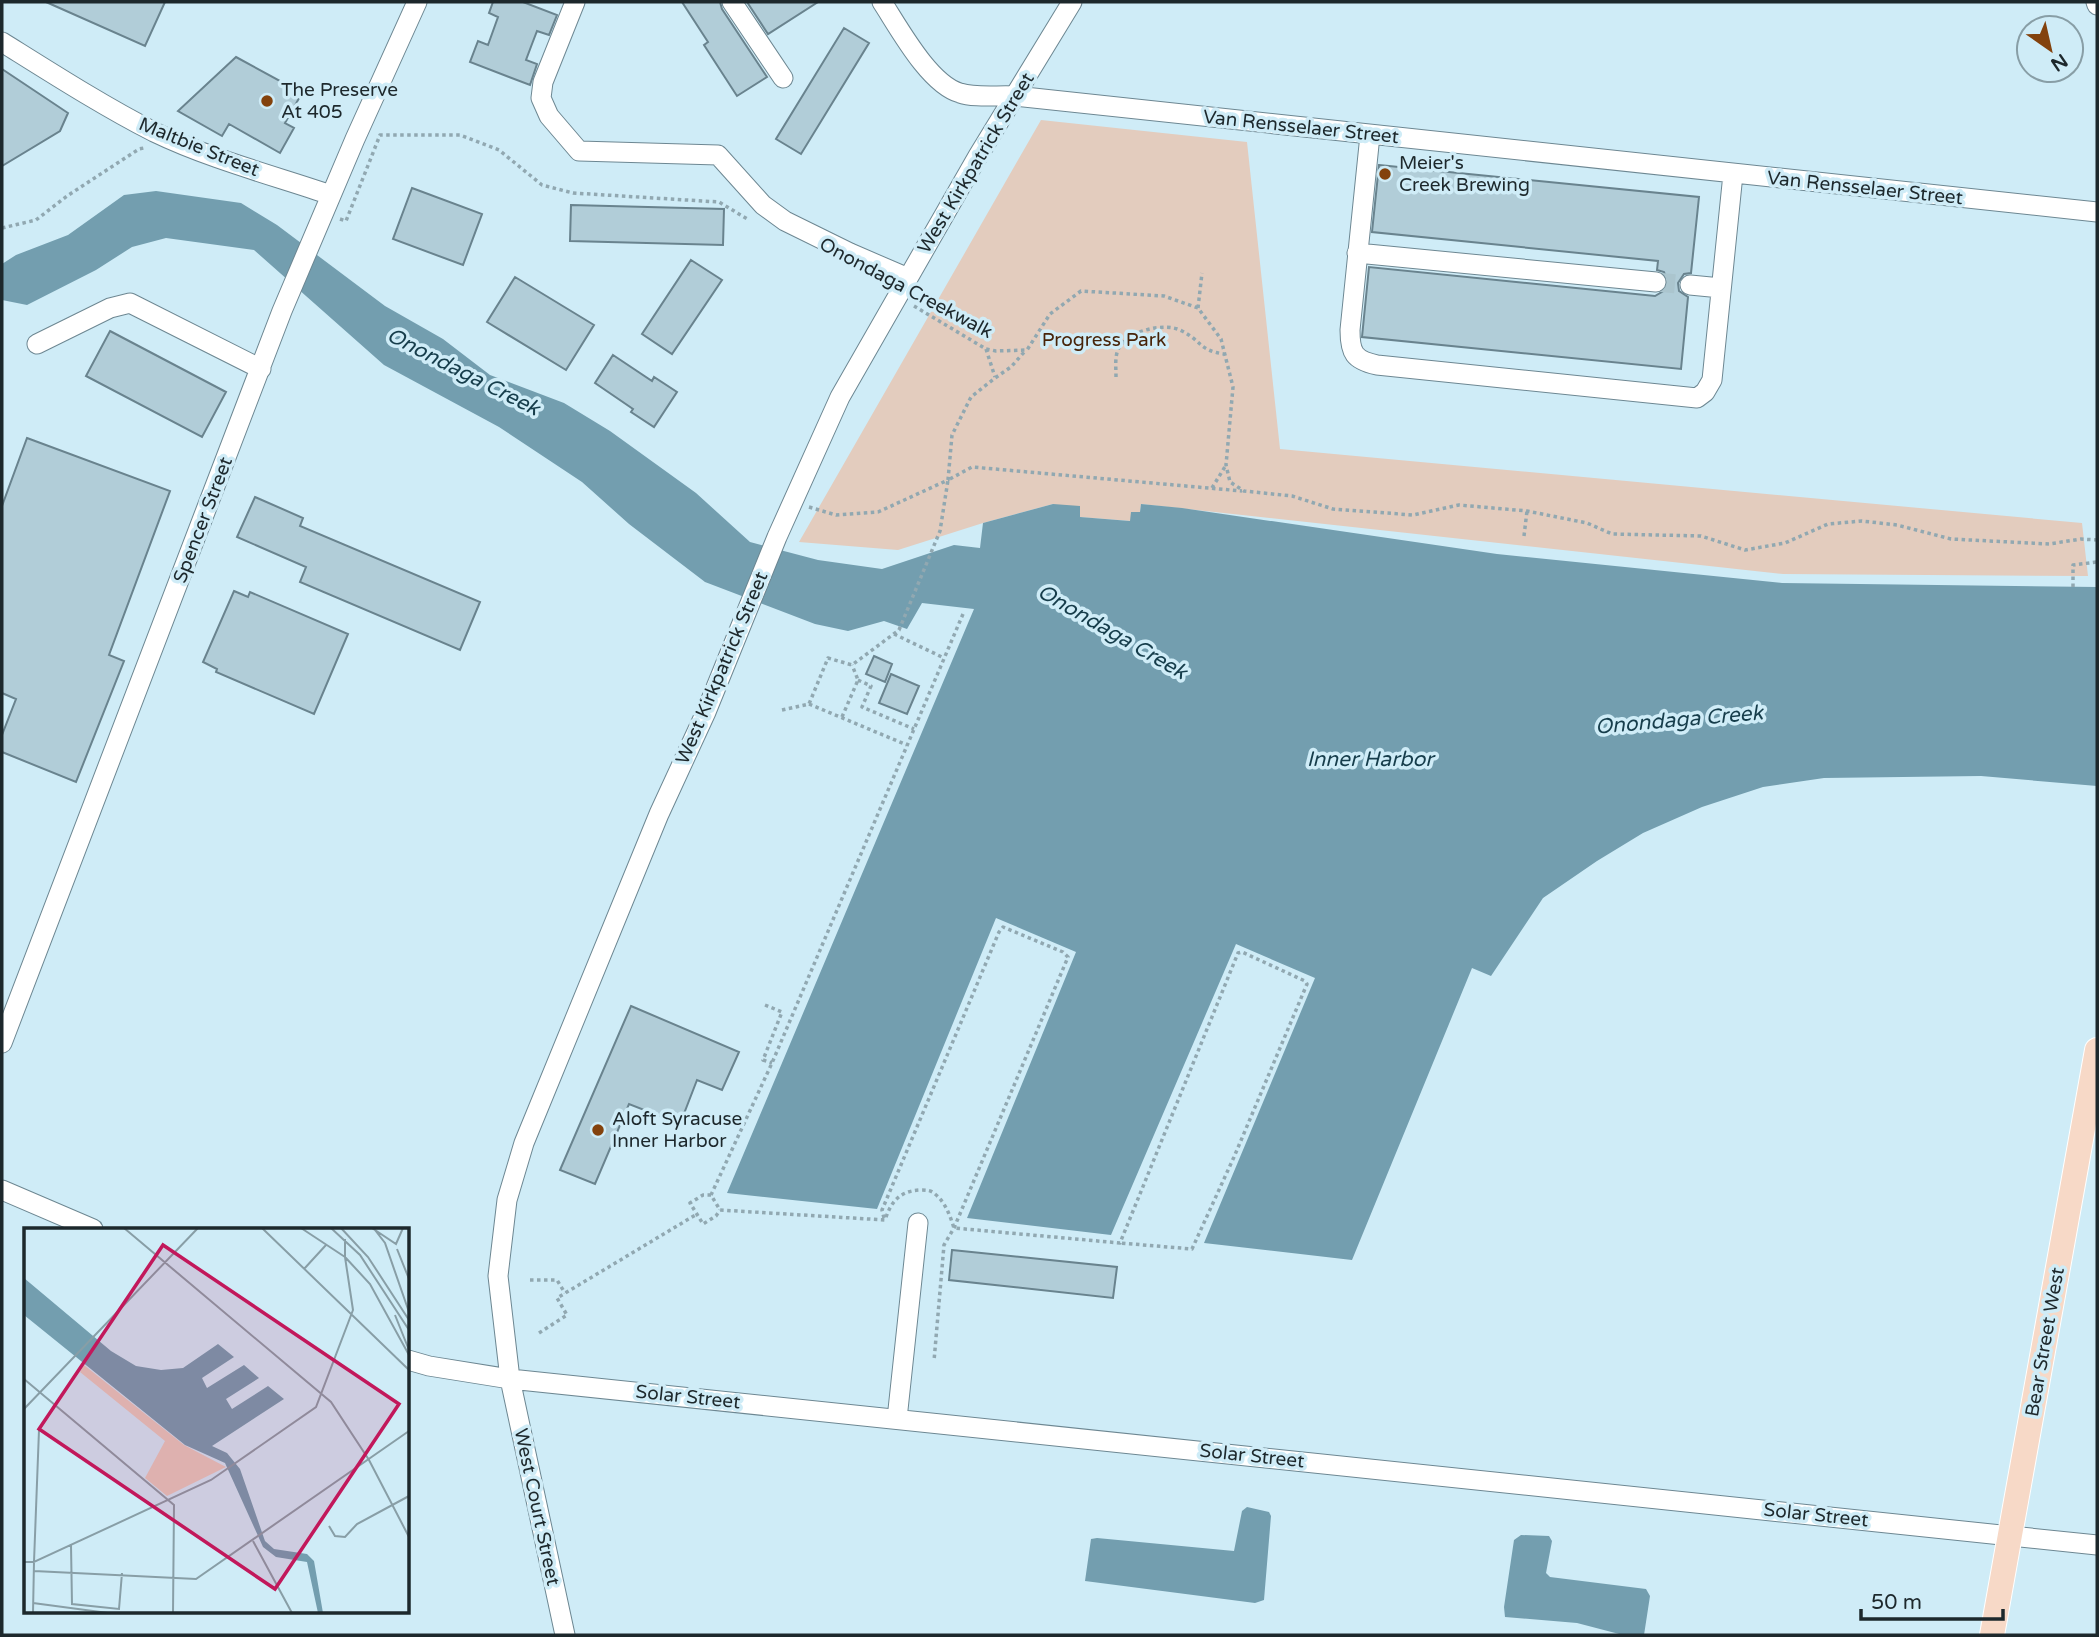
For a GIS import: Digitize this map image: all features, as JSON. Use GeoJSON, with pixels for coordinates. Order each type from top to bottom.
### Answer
{"type":"FeatureCollection","features":[{"type":"Feature","properties":{"kind":"main road","name":"Bear Street West"},"geometry":{"type":"LineString","coordinates":[[1992,1635],[2097,1052]]}},
{"type":"Feature","properties":{"kind":"street","name":"Spencer Street"},"geometry":{"type":"LineString","coordinates":[[2,1043],[282,311],[416,2]]}},
{"type":"Feature","properties":{"kind":"street"},"geometry":{"type":"LineString","coordinates":[[576,2],[543,82],[541,98],[549,116],[579,150],[718,155],[763,205],[785,221],[908,278]]}},
{"type":"Feature","properties":{"kind":"street"},"geometry":{"type":"LineString","coordinates":[[732,2],[783,78]]}},
{"type":"Feature","properties":{"kind":"street","name":"Van Rensselaer Street"},"geometry":{"type":"LineString","coordinates":[[882,2],[915,53],[937,78],[961,94],[1015,96],[2097,211]]}},
{"type":"Feature","properties":{"kind":"street","name":"West Kirkpatrick Street"},"geometry":{"type":"LineString","coordinates":[[510,1379],[498,1276],[507,1200],[524,1143],[659,814],[706,712],[777,537],[840,397],[1072,2]]}},
{"type":"Feature","properties":{"kind":"street","name":"Maltbie Street"},"geometry":{"type":"LineString","coordinates":[[2,41],[126,117],[156,132],[205,153],[331,195]]}},
{"type":"Feature","properties":{"kind":"street"},"geometry":{"type":"LineString","coordinates":[[1370,135],[1350,330],[1350,345],[1355,355],[1365,362],[1682,397],[1697,398],[1713,380],[1733,174]]}},
{"type":"Feature","properties":{"kind":"street"},"geometry":{"type":"LineString","coordinates":[[1357,253],[1656,282]]}},
{"type":"Feature","properties":{"kind":"street"},"geometry":{"type":"LineString","coordinates":[[1690,285],[1721,288]]}},
{"type":"Feature","properties":{"kind":"street"},"geometry":{"type":"LineString","coordinates":[[37,344],[110,308],[130,303],[261,369]]}},
{"type":"Feature","properties":{"kind":"street"},"geometry":{"type":"LineString","coordinates":[[2,1191],[91,1228]]}},
{"type":"Feature","properties":{"kind":"street"},"geometry":{"type":"LineString","coordinates":[[897,1419],[918,1223]]}},
{"type":"Feature","properties":{"kind":"street","name":"Solar Street"},"geometry":{"type":"LineString","coordinates":[[410,1361],[510,1379],[2097,1545]]}},
{"type":"Feature","properties":{"kind":"street","name":"West Court Street"},"geometry":{"type":"LineString","coordinates":[[510,1379],[565,1635]]}},
{"type":"Feature","properties":{"kind":"path"},"geometry":{"type":"LineString","coordinates":[[346,221],[380,135],[460,135],[499,150],[542,185],[573,193],[719,202],[752,222]]}},
{"type":"Feature","properties":{"kind":"path"},"geometry":{"type":"LineString","coordinates":[[2,228],[36,220],[67,196],[139,149],[152,148]]}},
{"type":"Feature","properties":{"kind":"path"},"geometry":{"type":"LineString","coordinates":[[1198,307],[1202,273]]}},
{"type":"Feature","properties":{"kind":"path"},"geometry":{"type":"LineString","coordinates":[[852,665],[899,630],[940,531],[952,435],[971,397],[1011,367],[1027,350],[1050,314],[1081,292],[1164,296],[1198,307],[1221,339],[1225,354],[1233,387],[1226,465],[1230,482],[1244,491]]}},
{"type":"Feature","properties":{"kind":"path","name":"Onondaga Creekwalk"},"geometry":{"type":"LineString","coordinates":[[898,296],[986,349],[1027,350]]}},
{"type":"Feature","properties":{"kind":"path"},"geometry":{"type":"LineString","coordinates":[[1116,377],[1116,353],[1121,344],[1146,331],[1168,327],[1182,331],[1210,352],[1225,354]]}},
{"type":"Feature","properties":{"kind":"path"},"geometry":{"type":"LineString","coordinates":[[986,349],[995,377]]}},
{"type":"Feature","properties":{"kind":"path"},"geometry":{"type":"LineString","coordinates":[[1212,488],[1226,465]]}},
{"type":"Feature","properties":{"kind":"path"},"geometry":{"type":"LineString","coordinates":[[794,503],[836,515],[878,512],[972,467],[1292,496],[1333,509],[1413,515],[1459,505],[1527,511],[1587,523],[1612,534],[1701,537],[1745,550],[1785,543],[1828,524],[1862,521],[1897,525],[1951,538],[2049,544],[2081,539],[2097,540]]}},
{"type":"Feature","properties":{"kind":"path"},"geometry":{"type":"LineString","coordinates":[[1524,536],[1527,511]]}},
{"type":"Feature","properties":{"kind":"path"},"geometry":{"type":"LineString","coordinates":[[2073,587],[2073,565],[2097,562]]}},
{"type":"Feature","properties":{"kind":"path"},"geometry":{"type":"LineString","coordinates":[[711,1195],[772,1063],[963,614]]}},
{"type":"Feature","properties":{"kind":"path"},"geometry":{"type":"LineString","coordinates":[[894,634],[944,659]]}},
{"type":"Feature","properties":{"kind":"path"},"geometry":{"type":"LineString","coordinates":[[809,704],[828,658],[852,665]]}},
{"type":"Feature","properties":{"kind":"path"},"geometry":{"type":"LineString","coordinates":[[852,665],[858,680],[871,686],[862,707],[914,729]]}},
{"type":"Feature","properties":{"kind":"path"},"geometry":{"type":"LineString","coordinates":[[842,718],[858,680]]}},
{"type":"Feature","properties":{"kind":"path"},"geometry":{"type":"LineString","coordinates":[[782,710],[809,704],[907,745]]}},
{"type":"Feature","properties":{"kind":"path"},"geometry":{"type":"LineString","coordinates":[[885,1220],[882,1210],[999,932],[1003,927],[1063,952],[1068,957],[954,1228],[944,1245],[933,1360]]}},
{"type":"Feature","properties":{"kind":"path"},"geometry":{"type":"LineString","coordinates":[[954,1228],[1120,1243],[1192,1249],[1307,984],[1305,981],[1242,952],[1238,953],[1120,1243]]}},
{"type":"Feature","properties":{"kind":"path"},"geometry":{"type":"LineString","coordinates":[[765,1005],[782,1012],[762,1059],[772,1063]]}},
{"type":"Feature","properties":{"kind":"path"},"geometry":{"type":"LineString","coordinates":[[885,1220],[896,1198],[905,1192],[926,1189],[935,1194],[947,1209],[954,1228]]}},
{"type":"Feature","properties":{"kind":"path"},"geometry":{"type":"LineString","coordinates":[[711,1195],[703,1195],[690,1203],[703,1224],[720,1210]]}},
{"type":"Feature","properties":{"kind":"path"},"geometry":{"type":"LineString","coordinates":[[711,1195],[720,1210]]}},
{"type":"Feature","properties":{"kind":"path"},"geometry":{"type":"LineString","coordinates":[[720,1210],[885,1220]]}},
{"type":"Feature","properties":{"kind":"path"},"geometry":{"type":"LineString","coordinates":[[539,1333],[567,1315],[557,1298],[697,1214]]}},
{"type":"Feature","properties":{"kind":"path"},"geometry":{"type":"LineString","coordinates":[[530,1280],[557,1280],[565,1293]]}},
{"type":"Feature","properties":{"kind":"green space","name":"Progress Park"},"geometry":{"type":"Polygon","coordinates":[[[1041,120],[1247,142],[1280,449],[2082,523],[2088,576],[1783,574],[1141,504],[1140,513],[1131,521],[1079,517],[1053,504],[898,550],[799,542],[1041,120]]]}},
{"type":"Feature","properties":{"kind":"water","name":"Inner Harbor"},"geometry":{"type":"Polygon","coordinates":[[[156,191],[241,203],[277,225],[385,306],[443,339],[490,375],[564,403],[610,431],[696,493],[750,542],[818,560],[882,569],[954,545],[980,548],[983,523],[1053,504],[1080,506],[1080,517],[1130,521],[1131,512],[1140,512],[1141,504],[1497,554],[1782,583],[2097,587],[2097,786],[1981,776],[1824,778],[1763,787],[1702,807],[1643,833],[1597,861],[1543,898],[1491,976],[1472,968],[1352,1260],[1204,1243],[1315,978],[1236,944],[1111,1235],[967,1218],[1076,952],[996,918],[877,1209],[727,1193],[974,609],[922,603],[907,629],[884,621],[848,631],[815,624],[705,582],[629,524],[582,482],[499,427],[384,365],[254,250],[166,238],[132,247],[96,270],[27,305],[2,300],[2,264],[16,255],[68,235],[124,195],[156,191]]]}},
{"type":"Feature","properties":{"kind":"water"},"geometry":{"type":"Polygon","coordinates":[[[1247,1507],[1269,1512],[1271,1516],[1264,1600],[1255,1603],[1085,1581],[1091,1539],[1234,1551],[1242,1511],[1247,1507]]]}},
{"type":"Feature","properties":{"kind":"water"},"geometry":{"type":"Polygon","coordinates":[[[1521,1535],[1549,1536],[1552,1541],[1546,1573],[1550,1577],[1646,1589],[1650,1596],[1644,1635],[1623,1635],[1577,1623],[1505,1617],[1504,1607],[1514,1540],[1521,1535]]]}},
{"type":"Feature","properties":{"kind":"building"},"geometry":{"type":"Polygon","coordinates":[[[46,2],[165,2],[145,46],[46,2]]]}},
{"type":"Feature","properties":{"kind":"building"},"geometry":{"type":"Polygon","coordinates":[[[493,2],[523,2],[557,15],[549,35],[537,31],[526,60],[537,64],[530,85],[470,62],[478,41],[488,45],[498,17],[489,13],[493,2]]]}},
{"type":"Feature","properties":{"kind":"building"},"geometry":{"type":"Polygon","coordinates":[[[682,2],[720,2],[767,77],[737,96],[704,45],[708,42],[682,2]]]}},
{"type":"Feature","properties":{"kind":"building"},"geometry":{"type":"Polygon","coordinates":[[[747,2],[818,2],[768,34],[747,2]]]}},
{"type":"Feature","properties":{"kind":"building"},"geometry":{"type":"Polygon","coordinates":[[[844,28],[869,43],[801,154],[776,139],[844,28]]]}},
{"type":"Feature","properties":{"kind":"building"},"geometry":{"type":"Polygon","coordinates":[[[236,57],[302,93],[285,123],[294,128],[280,153],[229,124],[222,136],[178,111],[236,57]]]}},
{"type":"Feature","properties":{"kind":"building"},"geometry":{"type":"Polygon","coordinates":[[[2,69],[68,113],[60,131],[2,166],[2,69]]]}},
{"type":"Feature","properties":{"kind":"building"},"geometry":{"type":"Polygon","coordinates":[[[1379,165],[1699,197],[1691,273],[1684,274],[1678,283],[1679,291],[1688,297],[1681,369],[1362,337],[1369,267],[1655,296],[1665,290],[1668,283],[1664,272],[1657,270],[1658,261],[1372,232],[1379,165]]]}},
{"type":"Feature","properties":{"kind":"building"},"geometry":{"type":"Polygon","coordinates":[[[412,188],[482,214],[463,265],[393,239],[412,188]]]}},
{"type":"Feature","properties":{"kind":"building"},"geometry":{"type":"Polygon","coordinates":[[[571,205],[724,209],[723,245],[570,241],[571,205]]]}},
{"type":"Feature","properties":{"kind":"building"},"geometry":{"type":"Polygon","coordinates":[[[691,260],[722,280],[672,354],[642,334],[691,260]]]}},
{"type":"Feature","properties":{"kind":"building"},"geometry":{"type":"Polygon","coordinates":[[[515,277],[594,325],[566,370],[487,322],[515,277]]]}},
{"type":"Feature","properties":{"kind":"building"},"geometry":{"type":"Polygon","coordinates":[[[110,331],[226,392],[202,437],[86,376],[110,331]]]}},
{"type":"Feature","properties":{"kind":"building"},"geometry":{"type":"Polygon","coordinates":[[[613,355],[652,381],[654,377],[677,392],[654,427],[595,383],[613,355]]]}},
{"type":"Feature","properties":{"kind":"building"},"geometry":{"type":"Polygon","coordinates":[[[27,438],[170,491],[109,655],[124,661],[76,782],[2,752],[2,735],[16,699],[2,693],[2,506],[27,438]]]}},
{"type":"Feature","properties":{"kind":"building"},"geometry":{"type":"Polygon","coordinates":[[[255,497],[303,518],[300,526],[480,602],[460,650],[300,582],[306,567],[237,537],[255,497]]]}},
{"type":"Feature","properties":{"kind":"building"},"geometry":{"type":"Polygon","coordinates":[[[234,591],[248,597],[250,592],[348,634],[314,714],[216,672],[217,669],[203,662],[234,591]]]}},
{"type":"Feature","properties":{"kind":"building"},"geometry":{"type":"Polygon","coordinates":[[[874,656],[892,664],[885,682],[866,674],[874,656]]]}},
{"type":"Feature","properties":{"kind":"building"},"geometry":{"type":"Polygon","coordinates":[[[891,674],[919,686],[907,714],[879,703],[891,674]]]}},
{"type":"Feature","properties":{"kind":"building","name":"Aloft Syracuse Inner Harbor"},"geometry":{"type":"Polygon","coordinates":[[[631,1006],[739,1052],[722,1090],[697,1080],[680,1124],[629,1104],[595,1184],[560,1170],[631,1006]]]}},
{"type":"Feature","properties":{"kind":"building"},"geometry":{"type":"Polygon","coordinates":[[[952,1250],[1117,1267],[1113,1298],[949,1280],[952,1250]]]}},
{"type":"Feature","properties":{"kind":"tunnel"},"geometry":{"type":"LineString","coordinates":[[1656,282],[1690,285]]}},
{"type":"Feature","properties":{"kind":"place","name":"The Preserve At 405"},"geometry":{"type":"Point","coordinates":[267,101]}},
{"type":"Feature","properties":{"kind":"place","name":"Meier's Creek Brewing"},"geometry":{"type":"Point","coordinates":[1385,174]}},
{"type":"Feature","properties":{"kind":"place","name":"Aloft Syracuse Inner Harbor"},"geometry":{"type":"Point","coordinates":[598,1130]}},
{"type":"Feature","properties":{"kind":"water label","name":"Onondaga Creek"},"geometry":{"type":"Point","coordinates":[463,372]}},
{"type":"Feature","properties":{"kind":"water label","name":"Onondaga Creek"},"geometry":{"type":"Point","coordinates":[1112,632]}},
{"type":"Feature","properties":{"kind":"water label","name":"Onondaga Creek"},"geometry":{"type":"Point","coordinates":[1679,720]}}]}
